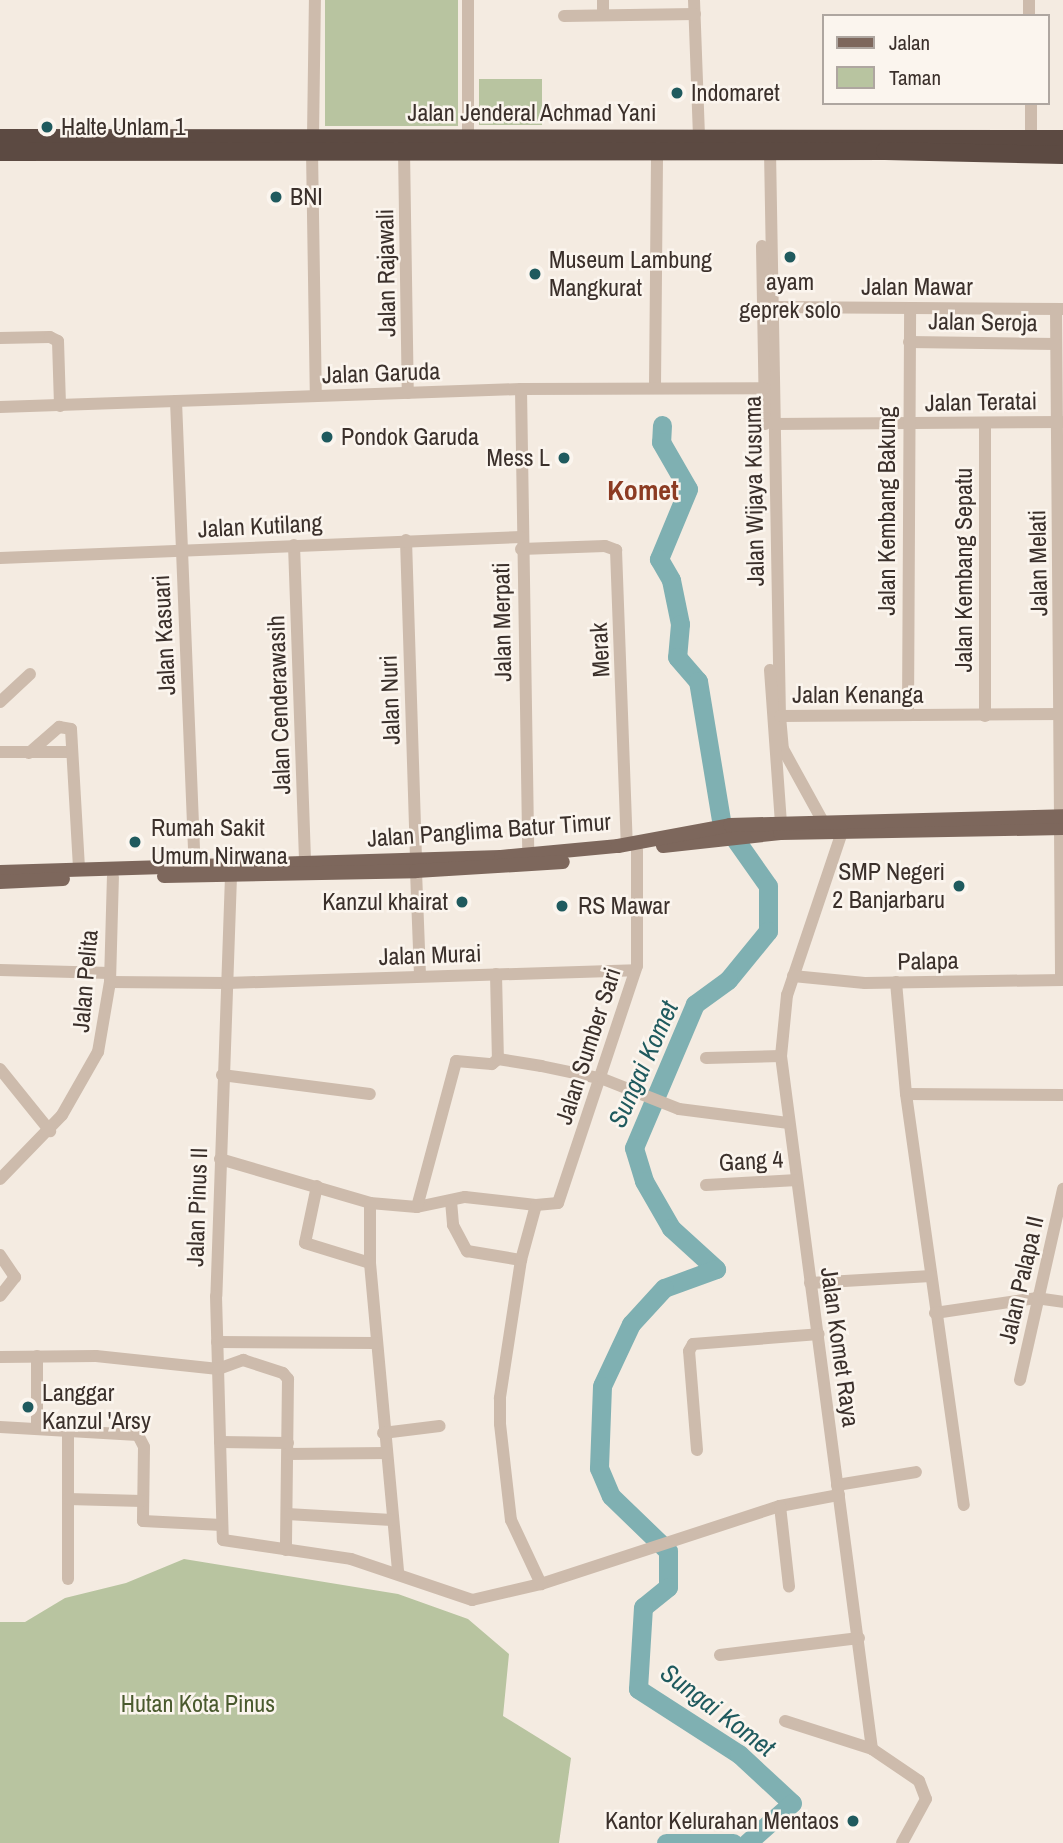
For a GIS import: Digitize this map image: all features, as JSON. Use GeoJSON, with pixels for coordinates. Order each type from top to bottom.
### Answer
{"type":"FeatureCollection","features":[{"type":"Feature","properties":{"kind":"highway","name":"Jalan Jenderal Achmad Yani"},"geometry":{"type":"LineString","coordinates":[[0,138],[313,144],[404,151],[577,146],[699,138],[886,143],[1038,143],[1063,139]]}},
{"type":"Feature","properties":{"kind":"highway","name":"Jalan Jenderal Achmad Yani"},"geometry":{"type":"LineString","coordinates":[[0,152],[468,139],[506,146]]}},
{"type":"Feature","properties":{"kind":"highway","name":"Jalan Jenderal Achmad Yani"},"geometry":{"type":"LineString","coordinates":[[577,146],[657,152],[767,151],[886,143]]}},
{"type":"Feature","properties":{"kind":"highway","name":"Jalan Jenderal Achmad Yani"},"geometry":{"type":"LineString","coordinates":[[1038,143],[1063,155]]}},
{"type":"Feature","properties":{"kind":"main road","name":"Jalan Panglima Batur Timur"},"geometry":{"type":"LineString","coordinates":[[0,882],[231,876],[341,867],[416,865],[501,868],[632,847],[730,825],[781,822],[1062,822]]}},
{"type":"Feature","properties":{"kind":"main road","name":"Jalan Panglima Batur Timur"},"geometry":{"type":"LineString","coordinates":[[416,865],[729,836],[1062,822]]}},
{"type":"Feature","properties":{"kind":"main road","name":"Jalan Panglima Batur Timur"},"geometry":{"type":"LineString","coordinates":[[0,872],[305,863],[341,867]]}},
{"type":"Feature","properties":{"kind":"street"},"geometry":{"type":"LineString","coordinates":[[315,0],[313,144],[316,396]]}},
{"type":"Feature","properties":{"kind":"street"},"geometry":{"type":"LineString","coordinates":[[468,0],[468,139]]}},
{"type":"Feature","properties":{"kind":"street"},"geometry":{"type":"LineString","coordinates":[[603,0],[603,15]]}},
{"type":"Feature","properties":{"kind":"street"},"geometry":{"type":"LineString","coordinates":[[694,0],[699,138]]}},
{"type":"Feature","properties":{"kind":"street"},"geometry":{"type":"LineString","coordinates":[[564,16],[695,14]]}},
{"type":"Feature","properties":{"kind":"street"},"geometry":{"type":"LineString","coordinates":[[1031,105],[1038,143]]}},
{"type":"Feature","properties":{"kind":"street","name":"Jalan Rajawali"},"geometry":{"type":"LineString","coordinates":[[404,151],[408,393]]}},
{"type":"Feature","properties":{"kind":"street","name":"Jalan Wijaya Kusuma"},"geometry":{"type":"LineString","coordinates":[[767,151],[764,388],[780,716],[783,749],[822,820]]}},
{"type":"Feature","properties":{"kind":"street"},"geometry":{"type":"LineString","coordinates":[[655,387],[657,152]]}},
{"type":"Feature","properties":{"kind":"street","name":"Jalan Wijaya Kusuma"},"geometry":{"type":"LineString","coordinates":[[766,230],[771,307],[773,425],[771,716],[780,778],[781,822]]}},
{"type":"Feature","properties":{"kind":"street","name":"Jalan Mawar"},"geometry":{"type":"LineString","coordinates":[[771,307],[1060,309]]}},
{"type":"Feature","properties":{"kind":"street","name":"Jalan Kembang Bakung"},"geometry":{"type":"LineString","coordinates":[[908,715],[910,308]]}},
{"type":"Feature","properties":{"kind":"street","name":"Jalan Melati"},"geometry":{"type":"LineString","coordinates":[[1060,309],[1056,344],[1062,634],[1062,980]]}},
{"type":"Feature","properties":{"kind":"street"},"geometry":{"type":"LineString","coordinates":[[0,338],[50,337],[58,341],[60,406]]}},
{"type":"Feature","properties":{"kind":"street","name":"Jalan Seroja"},"geometry":{"type":"LineString","coordinates":[[909,342],[1056,344]]}},
{"type":"Feature","properties":{"kind":"street","name":"Jalan Garuda"},"geometry":{"type":"LineString","coordinates":[[0,407],[521,389],[764,388]]}},
{"type":"Feature","properties":{"kind":"street","name":"Jalan Merpati"},"geometry":{"type":"LineString","coordinates":[[521,389],[528,855]]}},
{"type":"Feature","properties":{"kind":"street","name":"Jalan Kasuari"},"geometry":{"type":"LineString","coordinates":[[176,401],[195,866]]}},
{"type":"Feature","properties":{"kind":"street","name":"Jalan Teratai"},"geometry":{"type":"LineString","coordinates":[[773,425],[1059,422]]}},
{"type":"Feature","properties":{"kind":"street","name":"Jalan Kembang Sepatu"},"geometry":{"type":"LineString","coordinates":[[985,424],[985,716]]}},
{"type":"Feature","properties":{"kind":"street","name":"Jalan Kutilang"},"geometry":{"type":"LineString","coordinates":[[0,558],[406,540],[522,543]]}},
{"type":"Feature","properties":{"kind":"street","name":"Jalan Nuri"},"geometry":{"type":"LineString","coordinates":[[406,540],[420,976]]}},
{"type":"Feature","properties":{"kind":"street","name":"Merak"},"geometry":{"type":"LineString","coordinates":[[522,543],[606,546],[616,550],[632,847]]}},
{"type":"Feature","properties":{"kind":"street","name":"Jalan Cenderawasih"},"geometry":{"type":"LineString","coordinates":[[294,545],[305,863]]}},
{"type":"Feature","properties":{"kind":"street"},"geometry":{"type":"LineString","coordinates":[[0,702],[30,674]]}},
{"type":"Feature","properties":{"kind":"street","name":"Jalan Kenanga"},"geometry":{"type":"LineString","coordinates":[[780,716],[1062,714]]}},
{"type":"Feature","properties":{"kind":"street"},"geometry":{"type":"LineString","coordinates":[[29,753],[66,726],[72,733],[79,869]]}},
{"type":"Feature","properties":{"kind":"street"},"geometry":{"type":"LineString","coordinates":[[0,752],[72,752]]}},
{"type":"Feature","properties":{"kind":"street","name":"Jalan Komet Raya"},"geometry":{"type":"LineString","coordinates":[[842,832],[793,976],[781,1056],[872,1749]]}},
{"type":"Feature","properties":{"kind":"street","name":"Jalan Sumber Sari"},"geometry":{"type":"LineString","coordinates":[[536,1205],[552,1206],[559,1201],[603,1079],[635,970],[632,847]]}},
{"type":"Feature","properties":{"kind":"street","name":"Jalan Pinus II"},"geometry":{"type":"LineString","coordinates":[[231,876],[222,1075],[217,1342],[222,1539],[286,1550]]}},
{"type":"Feature","properties":{"kind":"street","name":"Jalan Pelita"},"geometry":{"type":"LineString","coordinates":[[0,1179],[50,1131],[98,1052],[110,977],[113,877]]}},
{"type":"Feature","properties":{"kind":"street","name":"Jalan Murai"},"geometry":{"type":"LineString","coordinates":[[0,970],[227,983],[635,970]]}},
{"type":"Feature","properties":{"kind":"street"},"geometry":{"type":"LineString","coordinates":[[496,974],[498,1059]]}},
{"type":"Feature","properties":{"kind":"street","name":"Palapa"},"geometry":{"type":"LineString","coordinates":[[793,976],[896,982],[1062,980]]}},
{"type":"Feature","properties":{"kind":"street"},"geometry":{"type":"LineString","coordinates":[[896,982],[906,1094],[964,1505]]}},
{"type":"Feature","properties":{"kind":"street"},"geometry":{"type":"LineString","coordinates":[[706,1058],[781,1056]]}},
{"type":"Feature","properties":{"kind":"street"},"geometry":{"type":"LineString","coordinates":[[498,1059],[603,1079],[679,1109],[789,1123]]}},
{"type":"Feature","properties":{"kind":"street"},"geometry":{"type":"LineString","coordinates":[[418,1207],[453,1063],[492,1064],[498,1059]]}},
{"type":"Feature","properties":{"kind":"street"},"geometry":{"type":"LineString","coordinates":[[0,1069],[50,1131]]}},
{"type":"Feature","properties":{"kind":"street"},"geometry":{"type":"LineString","coordinates":[[222,1075],[370,1094]]}},
{"type":"Feature","properties":{"kind":"street"},"geometry":{"type":"LineString","coordinates":[[906,1094],[1063,1095]]}},
{"type":"Feature","properties":{"kind":"street"},"geometry":{"type":"LineString","coordinates":[[220,1159],[370,1203],[418,1207],[465,1197],[536,1205],[521,1260],[501,1386],[500,1424],[511,1520],[541,1584]]}},
{"type":"Feature","properties":{"kind":"street","name":"Gang 4"},"geometry":{"type":"LineString","coordinates":[[706,1185],[797,1180]]}},
{"type":"Feature","properties":{"kind":"street"},"geometry":{"type":"LineString","coordinates":[[317,1186],[305,1243],[370,1263]]}},
{"type":"Feature","properties":{"kind":"street","name":"Jalan Palapa II"},"geometry":{"type":"LineString","coordinates":[[1020,1380],[1036,1298],[1063,1189]]}},
{"type":"Feature","properties":{"kind":"street"},"geometry":{"type":"LineString","coordinates":[[452,1201],[453,1225],[467,1251],[521,1260]]}},
{"type":"Feature","properties":{"kind":"street"},"geometry":{"type":"LineString","coordinates":[[370,1203],[370,1263],[375,1343],[398,1573]]}},
{"type":"Feature","properties":{"kind":"street"},"geometry":{"type":"LineString","coordinates":[[0,1255],[15,1277],[0,1296]]}},
{"type":"Feature","properties":{"kind":"street"},"geometry":{"type":"LineString","coordinates":[[810,1283],[930,1276]]}},
{"type":"Feature","properties":{"kind":"street"},"geometry":{"type":"LineString","coordinates":[[935,1313],[1036,1298],[1063,1302]]}},
{"type":"Feature","properties":{"kind":"street"},"geometry":{"type":"LineString","coordinates":[[697,1450],[690,1348],[697,1342],[819,1334]]}},
{"type":"Feature","properties":{"kind":"street"},"geometry":{"type":"LineString","coordinates":[[217,1342],[375,1343]]}},
{"type":"Feature","properties":{"kind":"street"},"geometry":{"type":"LineString","coordinates":[[37,1356],[37,1428]]}},
{"type":"Feature","properties":{"kind":"street"},"geometry":{"type":"LineString","coordinates":[[0,1357],[96,1356],[218,1369],[243,1360],[287,1376],[286,1550],[351,1559],[398,1573],[468,1600],[541,1584],[780,1506],[916,1472]]}},
{"type":"Feature","properties":{"kind":"street"},"geometry":{"type":"LineString","coordinates":[[383,1433],[440,1426]]}},
{"type":"Feature","properties":{"kind":"street"},"geometry":{"type":"LineString","coordinates":[[0,1427],[138,1435],[144,1447],[143,1521],[222,1525]]}},
{"type":"Feature","properties":{"kind":"street"},"geometry":{"type":"LineString","coordinates":[[68,1429],[68,1579]]}},
{"type":"Feature","properties":{"kind":"street"},"geometry":{"type":"LineString","coordinates":[[220,1443],[387,1453]]}},
{"type":"Feature","properties":{"kind":"street"},"geometry":{"type":"LineString","coordinates":[[68,1499],[142,1501]]}},
{"type":"Feature","properties":{"kind":"street"},"geometry":{"type":"LineString","coordinates":[[780,1506],[789,1586]]}},
{"type":"Feature","properties":{"kind":"street"},"geometry":{"type":"LineString","coordinates":[[287,1514],[393,1520]]}},
{"type":"Feature","properties":{"kind":"street"},"geometry":{"type":"LineString","coordinates":[[720,1654],[859,1638]]}},
{"type":"Feature","properties":{"kind":"street"},"geometry":{"type":"LineString","coordinates":[[785,1721],[872,1749],[919,1781],[924,1790],[923,1809],[902,1843]]}},
{"type":"Feature","properties":{"kind":"green space"},"geometry":{"type":"Polygon","coordinates":[[[325,0],[458,0],[458,126],[325,126],[325,0]]]}},
{"type":"Feature","properties":{"kind":"green space"},"geometry":{"type":"Polygon","coordinates":[[[479,79],[542,79],[542,125],[479,125],[479,79]]]}},
{"type":"Feature","properties":{"kind":"green space","name":"Hutan Kota Pinus"},"geometry":{"type":"Polygon","coordinates":[[[184,1559],[398,1594],[468,1619],[509,1654],[503,1716],[571,1758],[559,1843],[0,1843],[0,1622],[25,1622],[65,1598],[126,1583],[184,1559]]]}},
{"type":"Feature","properties":{"kind":"waterway","name":"Sungai Komet"},"geometry":{"type":"LineString","coordinates":[[662,425],[661,442],[688,489],[659,559],[671,580],[680,624],[677,657],[698,681],[721,820]]}},
{"type":"Feature","properties":{"kind":"waterway","name":"Sungai Komet"},"geometry":{"type":"LineString","coordinates":[[735,839],[768,886],[768,931],[728,980],[695,1004],[634,1148],[644,1181],[671,1228],[716,1269],[664,1288],[631,1324],[602,1386],[599,1468],[611,1496],[668,1551],[668,1587],[643,1607],[638,1689],[739,1754],[792,1803],[747,1843]]}},
{"type":"Feature","properties":{"kind":"waterway","name":"Sungai Komet"},"geometry":{"type":"LineString","coordinates":[[666,1843],[733,1843]]}},
{"type":"Feature","properties":{"kind":"place","name":"Indomaret"},"geometry":{"type":"Point","coordinates":[677,93]}},
{"type":"Feature","properties":{"kind":"place","name":"Halte Unlam 1"},"geometry":{"type":"Point","coordinates":[47,127]}},
{"type":"Feature","properties":{"kind":"place","name":"BNI"},"geometry":{"type":"Point","coordinates":[276,197]}},
{"type":"Feature","properties":{"kind":"place","name":"ayam geprek solo"},"geometry":{"type":"Point","coordinates":[790,257]}},
{"type":"Feature","properties":{"kind":"place","name":"Museum Lambung Mangkurat"},"geometry":{"type":"Point","coordinates":[535,274]}},
{"type":"Feature","properties":{"kind":"place","name":"Pondok Garuda"},"geometry":{"type":"Point","coordinates":[327,437]}},
{"type":"Feature","properties":{"kind":"place","name":"Mess L"},"geometry":{"type":"Point","coordinates":[564,458]}},
{"type":"Feature","properties":{"kind":"place","name":"Rumah Sakit Umum Nirwana"},"geometry":{"type":"Point","coordinates":[135,842]}},
{"type":"Feature","properties":{"kind":"place","name":"SMP Negeri 2 Banjarbaru"},"geometry":{"type":"Point","coordinates":[959,886]}},
{"type":"Feature","properties":{"kind":"place","name":"Kanzul khairat"},"geometry":{"type":"Point","coordinates":[462,902]}},
{"type":"Feature","properties":{"kind":"place","name":"RS Mawar"},"geometry":{"type":"Point","coordinates":[562,906]}},
{"type":"Feature","properties":{"kind":"place","name":"Langgar Kanzul 'Arsy"},"geometry":{"type":"Point","coordinates":[28,1407]}},
{"type":"Feature","properties":{"kind":"place","name":"Kantor Kelurahan Mentaos"},"geometry":{"type":"Point","coordinates":[853,1821]}},
{"type":"Feature","properties":{"kind":"district","name":"Komet"},"geometry":{"type":"Point","coordinates":[643,490]}}]}
